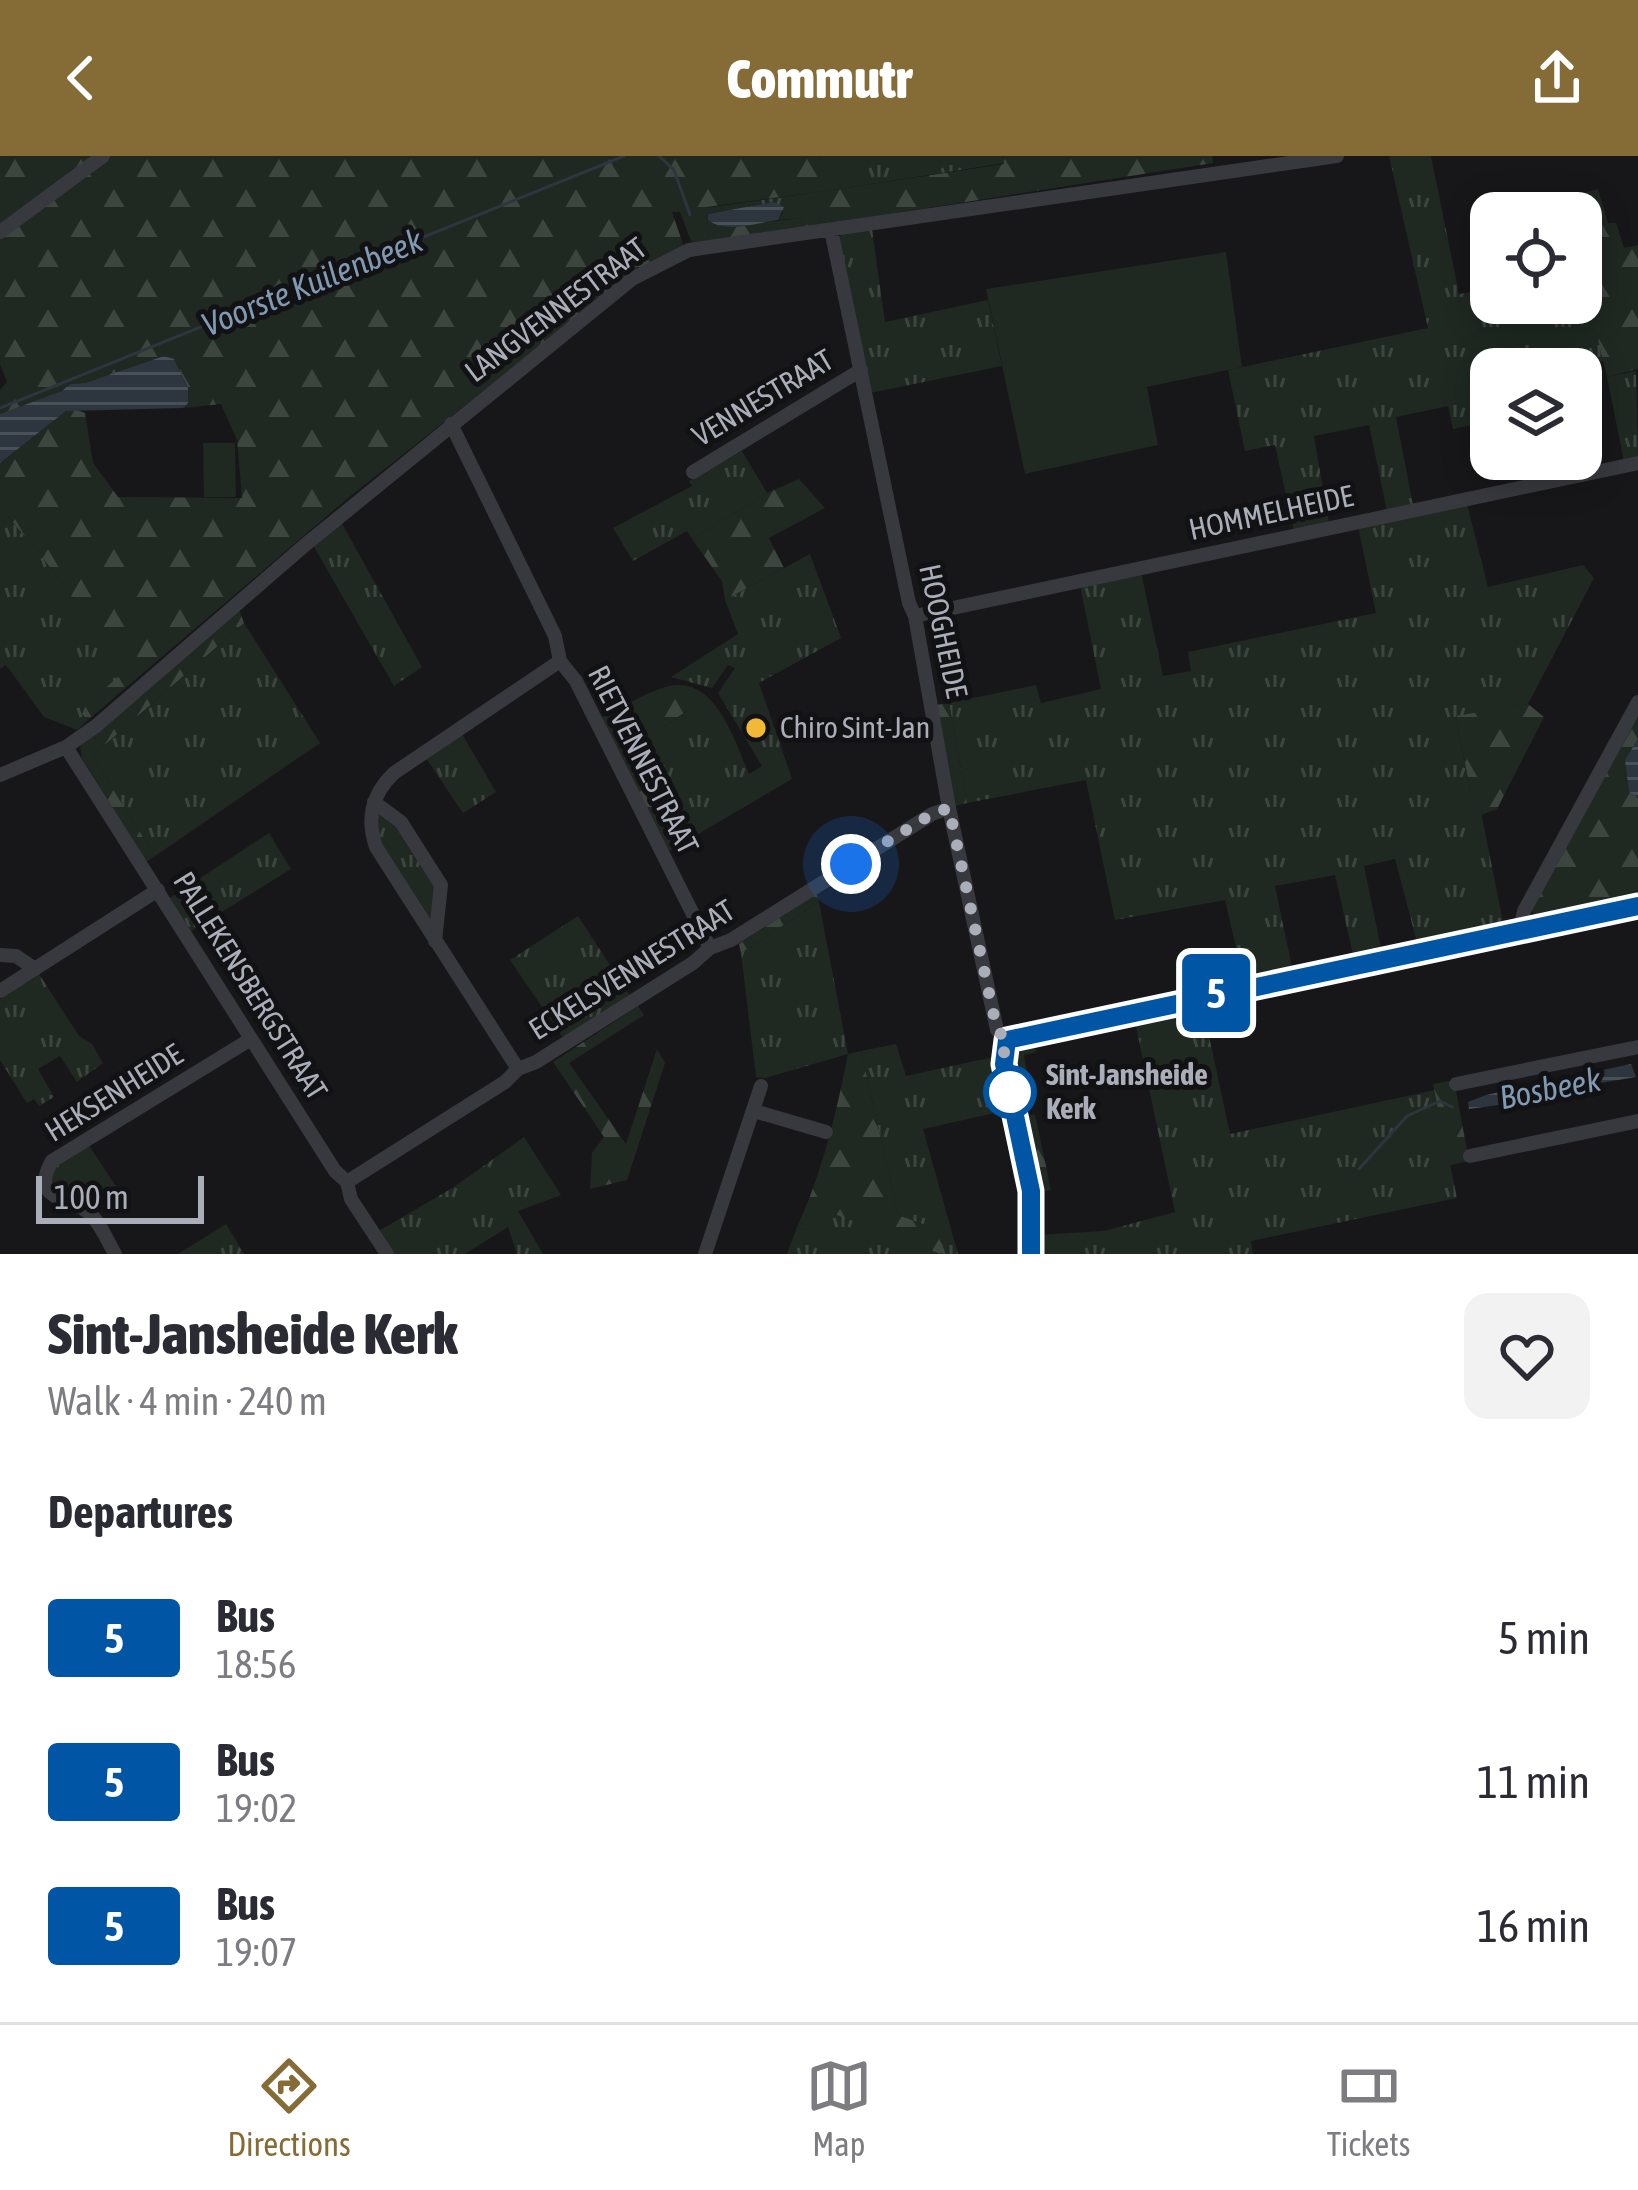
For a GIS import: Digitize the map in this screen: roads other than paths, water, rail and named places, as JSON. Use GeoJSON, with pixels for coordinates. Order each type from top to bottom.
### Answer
{"type":"FeatureCollection","features":[{"type":"Feature","properties":{"kind":"street"},"geometry":{"type":"LineString","coordinates":[[0,232],[103,156]]}},
{"type":"Feature","properties":{"kind":"street","name":"LANGVENNESTRAAT"},"geometry":{"type":"LineString","coordinates":[[0,775],[65,747],[96,726],[451,424],[632,279],[661,262],[689,250],[1337,156]]}},
{"type":"Feature","properties":{"kind":"street","name":"HOOGHEIDE"},"geometry":{"type":"LineString","coordinates":[[831,230],[909,602],[916,616],[949,808],[997,1030],[1007,1040],[1004,1064],[1031,1191],[1031,1254]]}},
{"type":"Feature","properties":{"kind":"street","name":"VENNESTRAAT"},"geometry":{"type":"LineString","coordinates":[[693,472],[861,370]]}},
{"type":"Feature","properties":{"kind":"street","name":"RIETVENNESTRAAT"},"geometry":{"type":"LineString","coordinates":[[451,424],[555,636],[560,661],[576,681],[710,948]]}},
{"type":"Feature","properties":{"kind":"street","name":"HOMMELHEIDE"},"geometry":{"type":"LineString","coordinates":[[916,616],[1638,463]]}},
{"type":"Feature","properties":{"kind":"street","name":"RIETVENNESTRAAT"},"geometry":{"type":"LineString","coordinates":[[374,802],[381,785],[394,773],[560,661]]}},
{"type":"Feature","properties":{"kind":"street"},"geometry":{"type":"LineString","coordinates":[[1520,930],[1524,911],[1638,702]]}},
{"type":"Feature","properties":{"kind":"street","name":"PALLEKENSBERGSTRAAT"},"geometry":{"type":"LineString","coordinates":[[65,747],[335,1172],[347,1182],[351,1198],[387,1254]]}},
{"type":"Feature","properties":{"kind":"street"},"geometry":{"type":"LineString","coordinates":[[436,941],[441,885],[400,822],[374,802],[370,817],[376,847],[436,941],[518,1069]]}},
{"type":"Feature","properties":{"kind":"street","name":"ECKELSVENNESTRAAT"},"geometry":{"type":"LineString","coordinates":[[347,1182],[710,948],[731,940],[932,814],[949,808]]}},
{"type":"Feature","properties":{"kind":"street"},"geometry":{"type":"LineString","coordinates":[[0,991],[158,890]]}},
{"type":"Feature","properties":{"kind":"street"},"geometry":{"type":"LineString","coordinates":[[1007,1040],[1638,906]]}},
{"type":"Feature","properties":{"kind":"street"},"geometry":{"type":"LineString","coordinates":[[0,955],[16,956],[35,968]]}},
{"type":"Feature","properties":{"kind":"street","name":"HEKSENHEIDE"},"geometry":{"type":"LineString","coordinates":[[115,1254],[90,1214],[59,1202],[46,1187],[45,1174],[52,1161],[251,1039]]}},
{"type":"Feature","properties":{"kind":"street"},"geometry":{"type":"LineString","coordinates":[[1456,1084],[1638,1047]]}},
{"type":"Feature","properties":{"kind":"street"},"geometry":{"type":"LineString","coordinates":[[705,1254],[761,1086]]}},
{"type":"Feature","properties":{"kind":"street"},"geometry":{"type":"LineString","coordinates":[[754,1111],[826,1132]]}},
{"type":"Feature","properties":{"kind":"street"},"geometry":{"type":"LineString","coordinates":[[1470,1156],[1638,1121]]}},
{"type":"Feature","properties":{"kind":"water"},"geometry":{"type":"Polygon","coordinates":[[[774,202],[784,207],[778,220],[732,227],[708,220],[708,214],[774,202]]]}},
{"type":"Feature","properties":{"kind":"water"},"geometry":{"type":"Polygon","coordinates":[[[164,356],[174,359],[188,388],[188,403],[183,408],[66,411],[0,463],[0,414],[70,384],[164,356]]]}},
{"type":"Feature","properties":{"kind":"water"},"geometry":{"type":"Polygon","coordinates":[[[1638,739],[1638,797],[1629,792],[1625,760],[1638,739]]]}},
{"type":"Feature","properties":{"kind":"water"},"geometry":{"type":"Polygon","coordinates":[[[1631,1064],[1636,1077],[1469,1109],[1468,1102],[1486,1095],[1631,1064]]]}},
{"type":"Feature","properties":{"kind":"waterway","name":"Voorste Kuilenbeek"},"geometry":{"type":"LineString","coordinates":[[0,408],[624,156]]}},
{"type":"Feature","properties":{"kind":"waterway","name":"Voorste Kuilenbeek"},"geometry":{"type":"LineString","coordinates":[[659,156],[674,170],[690,215]]}},
{"type":"Feature","properties":{"kind":"waterway","name":"Bosbeek"},"geometry":{"type":"LineString","coordinates":[[1359,1169],[1407,1116],[1440,1101],[1452,1107]]}},
{"type":"Feature","properties":{"kind":"place","name":"Chiro Sint-Jan"},"geometry":{"type":"Point","coordinates":[756,728]}},
{"type":"Feature","properties":{"kind":"place","name":"Sint-Jansheide Kerk"},"geometry":{"type":"Point","coordinates":[1010,1092]}}]}
